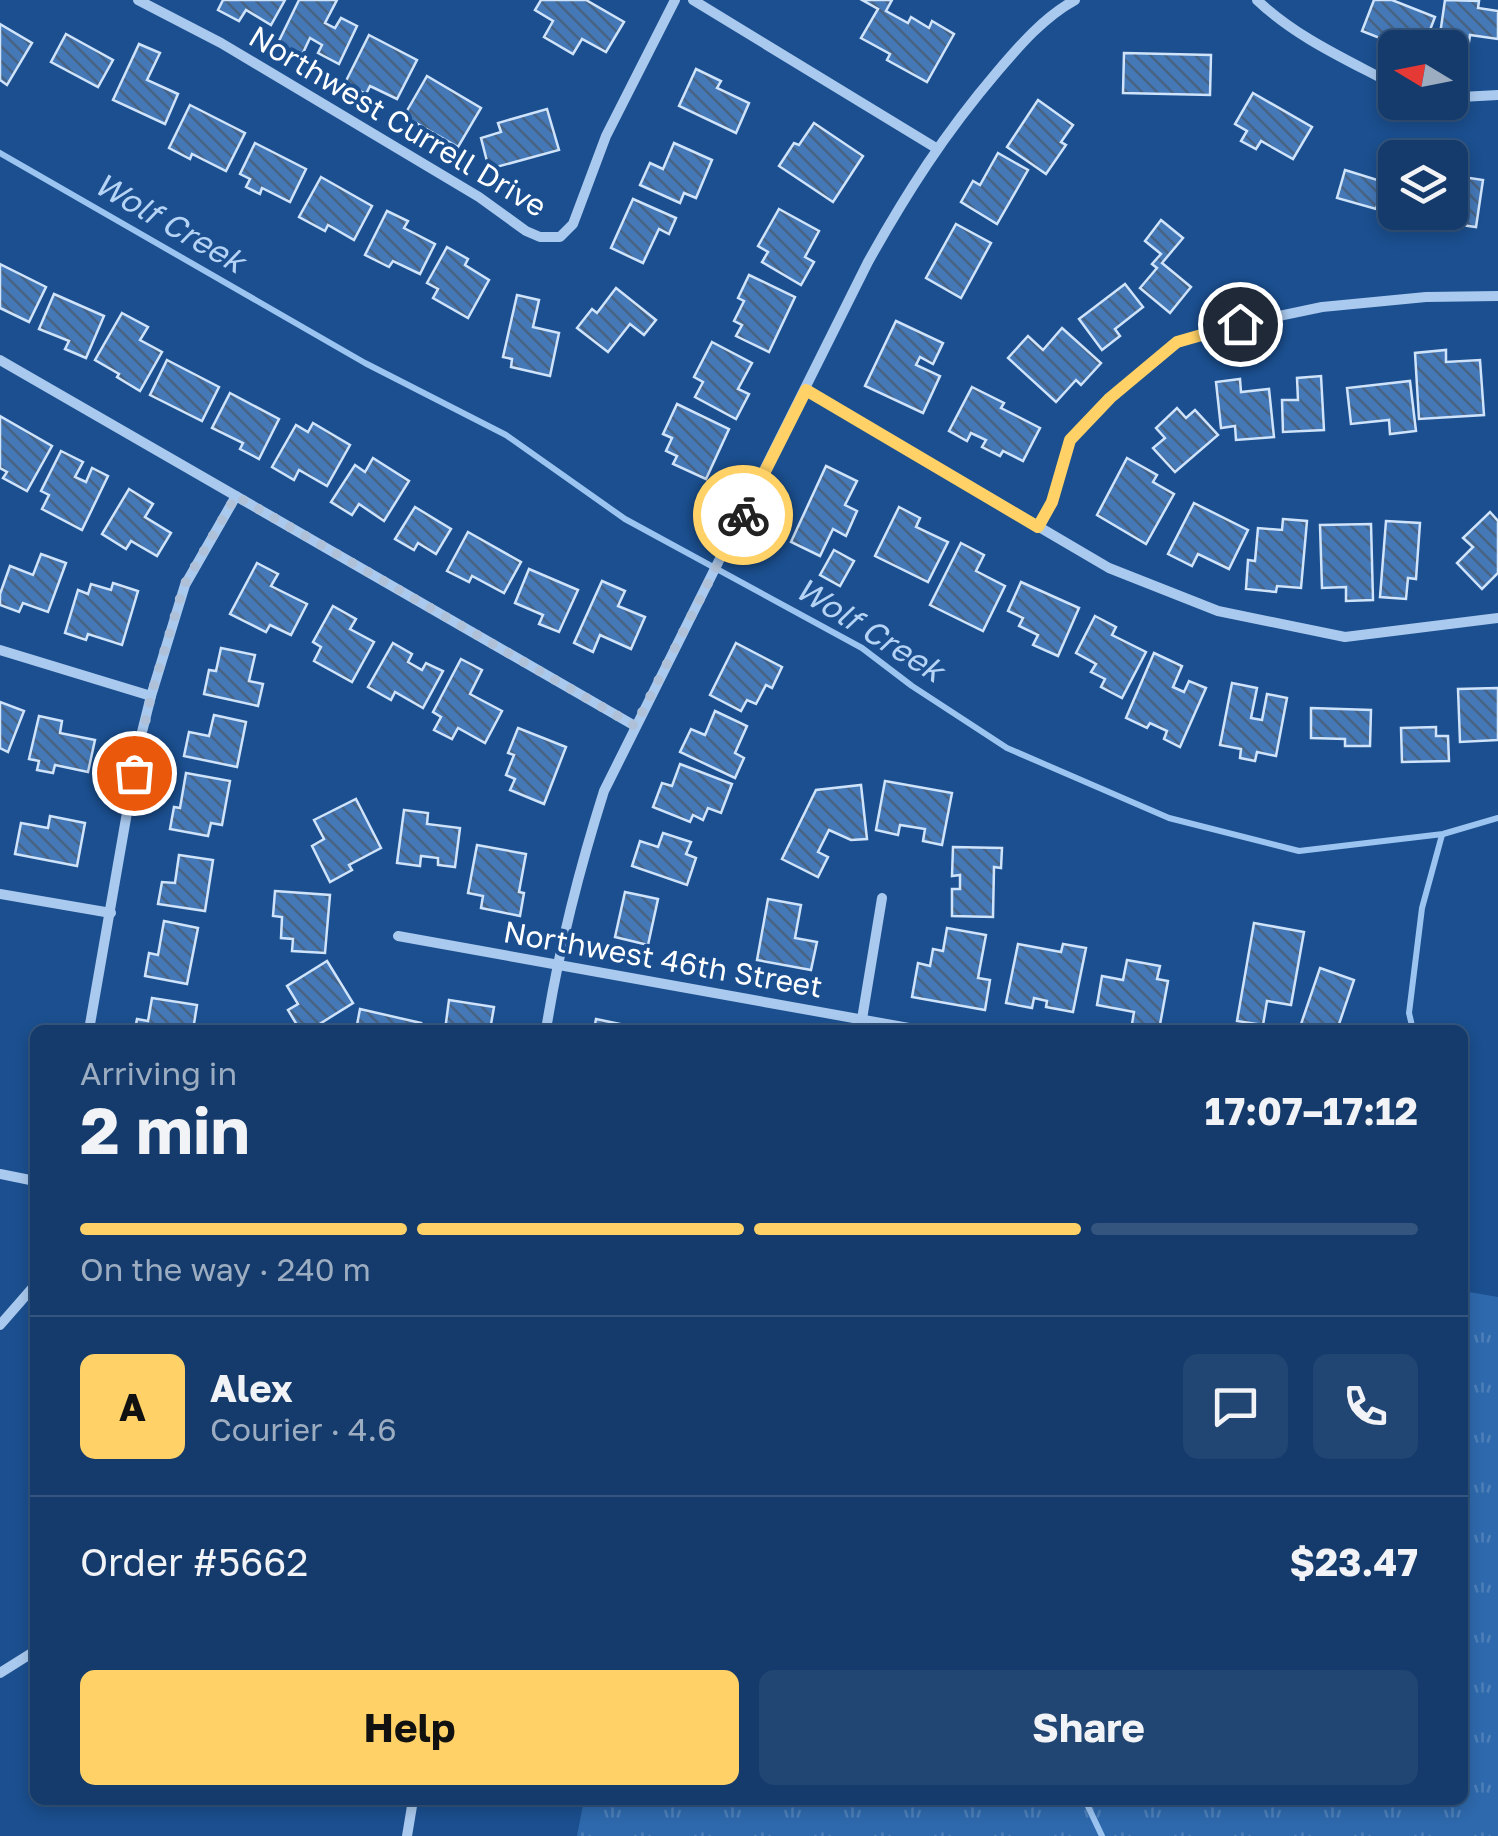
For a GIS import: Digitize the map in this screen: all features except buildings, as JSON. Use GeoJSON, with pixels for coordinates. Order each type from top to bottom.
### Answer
{"type":"FeatureCollection","features":[{"type":"Feature","properties":{"kind":"street","name":"Northwest Currell Drive"},"geometry":{"type":"LineString","coordinates":[[138,0],[220,43],[540,237],[560,236],[572,224],[606,136],[675,0]]}},
{"type":"Feature","properties":{"kind":"street"},"geometry":{"type":"LineString","coordinates":[[692,0],[936,148]]}},
{"type":"Feature","properties":{"kind":"street"},"geometry":{"type":"LineString","coordinates":[[547,1025],[556,965],[604,791],[868,262],[936,148],[1016,50],[1055,11],[1075,0]]}},
{"type":"Feature","properties":{"kind":"street"},"geometry":{"type":"LineString","coordinates":[[1257,0],[1276,18],[1316,44],[1378,76]]}},
{"type":"Feature","properties":{"kind":"street"},"geometry":{"type":"LineString","coordinates":[[1468,97],[1498,95]]}},
{"type":"Feature","properties":{"kind":"street"},"geometry":{"type":"LineString","coordinates":[[1038,527],[1052,502],[1070,440],[1110,398],[1177,342],[1322,307],[1498,296]]}},
{"type":"Feature","properties":{"kind":"street"},"geometry":{"type":"LineString","coordinates":[[0,360],[635,726]]}},
{"type":"Feature","properties":{"kind":"street"},"geometry":{"type":"LineString","coordinates":[[806,390],[1109,568],[1218,611],[1345,637],[1498,618]]}},
{"type":"Feature","properties":{"kind":"street"},"geometry":{"type":"LineString","coordinates":[[90,1025],[151,696],[184,585],[236,496]]}},
{"type":"Feature","properties":{"kind":"street"},"geometry":{"type":"LineString","coordinates":[[0,650],[151,696]]}},
{"type":"Feature","properties":{"kind":"street"},"geometry":{"type":"LineString","coordinates":[[0,894],[111,913]]}},
{"type":"Feature","properties":{"kind":"street"},"geometry":{"type":"LineString","coordinates":[[862,1020],[882,898]]}},
{"type":"Feature","properties":{"kind":"street","name":"Northwest 46th Street"},"geometry":{"type":"LineString","coordinates":[[398,936],[891,1025]]}},
{"type":"Feature","properties":{"kind":"street"},"geometry":{"type":"LineString","coordinates":[[0,1174],[30,1179]]}},
{"type":"Feature","properties":{"kind":"street"},"geometry":{"type":"LineString","coordinates":[[0,1325],[30,1290]]}},
{"type":"Feature","properties":{"kind":"street"},"geometry":{"type":"LineString","coordinates":[[0,1673],[30,1654]]}},
{"type":"Feature","properties":{"kind":"street"},"geometry":{"type":"LineString","coordinates":[[406,1836],[412,1805]]}},
{"type":"Feature","properties":{"kind":"green space"},"geometry":{"type":"Polygon","coordinates":[[[1468,1292],[1498,1297],[1498,1836],[577,1836],[583,1805],[1468,1805],[1468,1292]]]}},
{"type":"Feature","properties":{"kind":"waterway","name":"Wolf Creek"},"geometry":{"type":"LineString","coordinates":[[0,153],[365,363],[506,435],[625,519],[862,648],[1007,748],[1169,818],[1299,851],[1443,834],[1498,818]]}},
{"type":"Feature","properties":{"kind":"waterway"},"geometry":{"type":"LineString","coordinates":[[1412,1025],[1409,1013],[1422,908],[1442,835]]}},
{"type":"Feature","properties":{"kind":"waterway"},"geometry":{"type":"LineString","coordinates":[[1087,1805],[1102,1836]]}},
{"type":"Feature","properties":{"kind":"way so far"},"geometry":{"type":"LineString","coordinates":[[134,773],[151,696],[184,585],[236,496],[635,726],[743,515]]}},
{"type":"Feature","properties":{"kind":"route"},"geometry":{"type":"LineString","coordinates":[[743,515],[806,390],[1038,527],[1052,502],[1070,440],[1110,398],[1177,342],[1240,324]]}}]}
